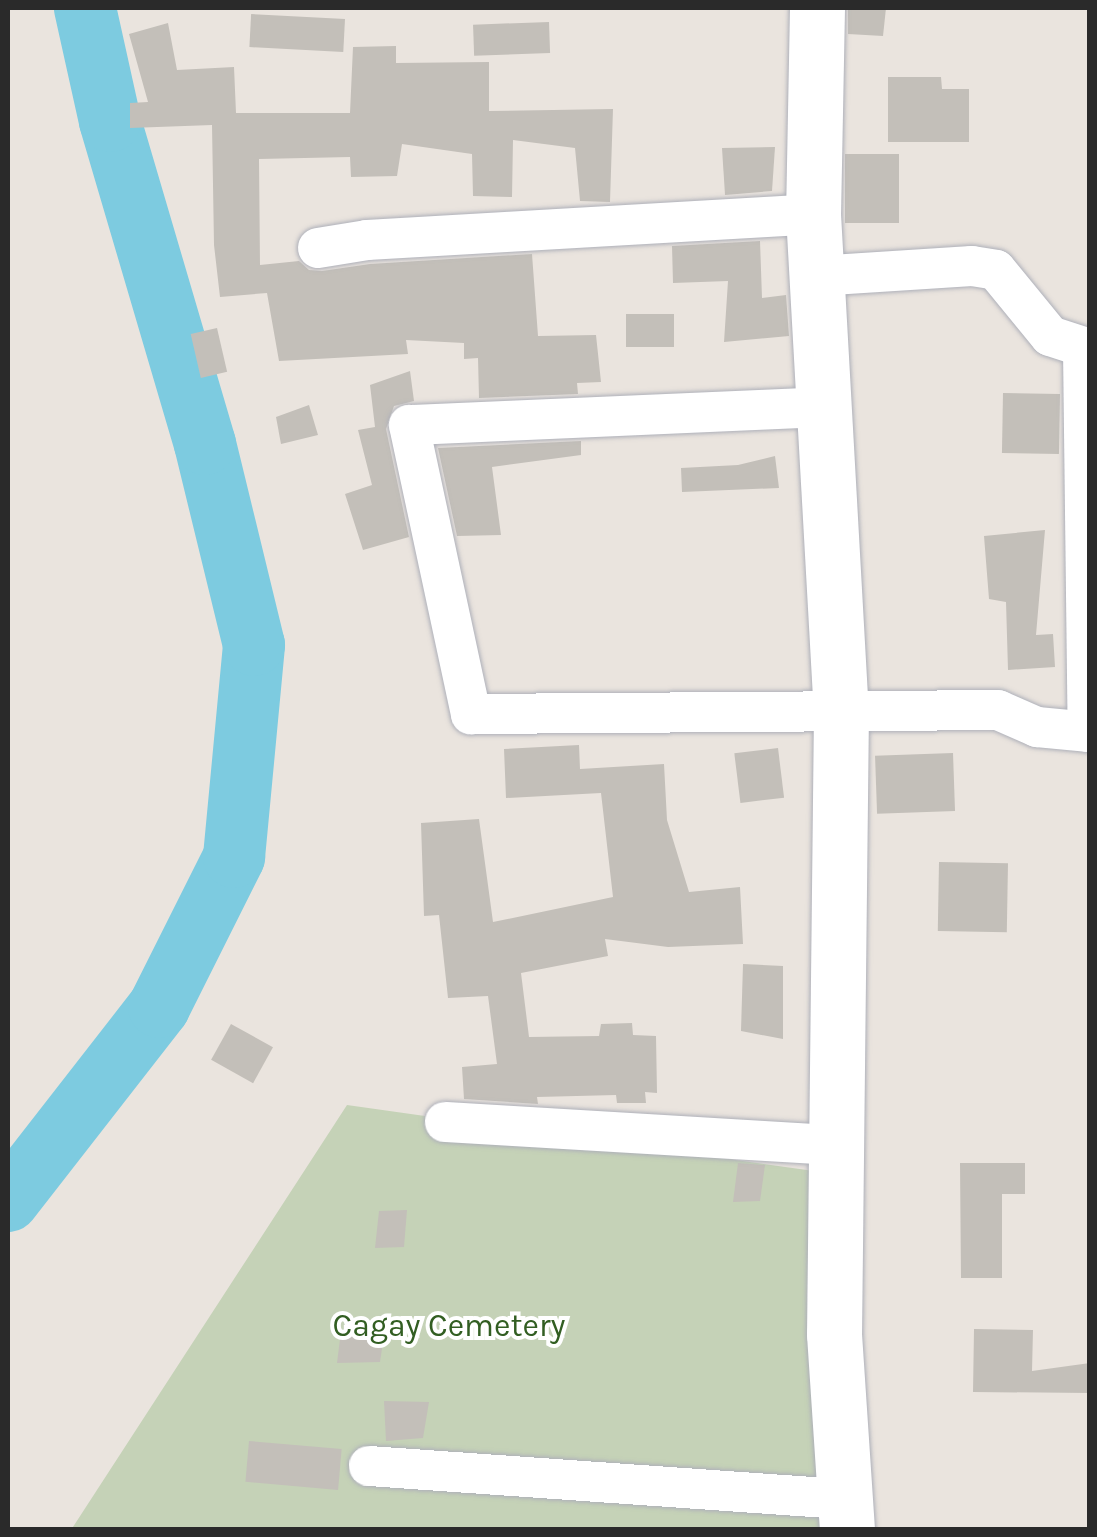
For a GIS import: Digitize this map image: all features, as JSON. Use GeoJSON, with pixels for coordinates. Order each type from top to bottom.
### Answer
{"type":"FeatureCollection","features":[{"type":"Feature","properties":{"kind":"street"},"geometry":{"type":"LineString","coordinates":[[369,1466],[845,1514],[834,1334],[840,710],[813,214],[817,8]]}},
{"type":"Feature","properties":{"kind":"street"},"geometry":{"type":"LineString","coordinates":[[318,248],[367,240],[813,214]]}},
{"type":"Feature","properties":{"kind":"street"},"geometry":{"type":"LineString","coordinates":[[816,276],[972,266],[996,270],[1050,336],[1086,349],[1089,732],[1038,728],[998,710],[470,714],[409,425],[826,407]]}},
{"type":"Feature","properties":{"kind":"street"},"geometry":{"type":"LineString","coordinates":[[446,1122],[835,1145]]}},
{"type":"Feature","properties":{"kind":"green space","name":"Cagay Cemetery"},"geometry":{"type":"Polygon","coordinates":[[[347,1105],[814,1171],[807,1297],[834,1529],[71,1530],[347,1105]]]}},
{"type":"Feature","properties":{"kind":"building"},"geometry":{"type":"Polygon","coordinates":[[[848,8],[886,8],[883,36],[848,34],[848,8]]]}},
{"type":"Feature","properties":{"kind":"building"},"geometry":{"type":"Polygon","coordinates":[[[251,14],[345,19],[343,52],[249,47],[251,14]]]}},
{"type":"Feature","properties":{"kind":"building"},"geometry":{"type":"Polygon","coordinates":[[[549,22],[550,53],[474,56],[473,25],[549,22]]]}},
{"type":"Feature","properties":{"kind":"building"},"geometry":{"type":"Polygon","coordinates":[[[168,23],[177,70],[234,67],[236,113],[350,113],[353,47],[396,46],[396,63],[489,62],[489,111],[613,109],[610,202],[580,201],[575,148],[513,140],[512,197],[473,196],[472,154],[402,144],[397,176],[351,177],[350,157],[259,159],[260,265],[299,261],[309,270],[322,271],[370,264],[532,254],[538,336],[596,335],[601,382],[577,383],[578,394],[479,398],[478,358],[464,359],[464,343],[406,340],[408,354],[279,361],[267,293],[220,297],[214,245],[212,125],[130,128],[130,103],[148,102],[129,34],[168,23]]]}},
{"type":"Feature","properties":{"kind":"building"},"geometry":{"type":"Polygon","coordinates":[[[888,77],[941,77],[942,89],[969,89],[969,142],[888,142],[888,77]]]}},
{"type":"Feature","properties":{"kind":"building"},"geometry":{"type":"Polygon","coordinates":[[[775,147],[772,191],[725,195],[722,148],[775,147]]]}},
{"type":"Feature","properties":{"kind":"building"},"geometry":{"type":"Polygon","coordinates":[[[845,154],[899,154],[899,223],[845,223],[845,154]]]}},
{"type":"Feature","properties":{"kind":"building"},"geometry":{"type":"Polygon","coordinates":[[[760,241],[762,298],[786,295],[789,336],[724,342],[728,281],[673,283],[672,246],[760,241]]]}},
{"type":"Feature","properties":{"kind":"building"},"geometry":{"type":"Polygon","coordinates":[[[626,314],[674,314],[674,347],[626,347],[626,314]]]}},
{"type":"Feature","properties":{"kind":"building"},"geometry":{"type":"Polygon","coordinates":[[[217,328],[227,372],[201,378],[191,334],[217,328]]]}},
{"type":"Feature","properties":{"kind":"building"},"geometry":{"type":"Polygon","coordinates":[[[410,371],[414,401],[394,406],[386,429],[409,537],[363,550],[345,494],[372,485],[358,430],[375,427],[370,385],[410,371]]]}},
{"type":"Feature","properties":{"kind":"building"},"geometry":{"type":"Polygon","coordinates":[[[1003,393],[1060,394],[1059,454],[1002,453],[1003,393]]]}},
{"type":"Feature","properties":{"kind":"building"},"geometry":{"type":"Polygon","coordinates":[[[309,405],[318,435],[281,444],[276,417],[309,405]]]}},
{"type":"Feature","properties":{"kind":"building"},"geometry":{"type":"Polygon","coordinates":[[[581,441],[581,455],[492,467],[501,535],[457,536],[438,448],[581,441]]]}},
{"type":"Feature","properties":{"kind":"building"},"geometry":{"type":"Polygon","coordinates":[[[775,456],[779,488],[682,492],[681,468],[738,465],[775,456]]]}},
{"type":"Feature","properties":{"kind":"building"},"geometry":{"type":"Polygon","coordinates":[[[1045,530],[1036,635],[1053,634],[1055,667],[1008,670],[1006,602],[989,599],[984,536],[1045,530]]]}},
{"type":"Feature","properties":{"kind":"building"},"geometry":{"type":"Polygon","coordinates":[[[579,745],[580,769],[664,764],[667,820],[689,892],[740,887],[743,944],[668,947],[605,939],[608,956],[521,973],[529,1037],[599,1036],[601,1024],[632,1023],[633,1035],[656,1036],[657,1093],[645,1092],[646,1103],[617,1103],[616,1095],[537,1097],[538,1104],[464,1099],[462,1067],[497,1064],[488,996],[448,998],[439,915],[424,916],[421,823],[479,819],[493,922],[613,897],[601,793],[506,798],[504,749],[579,745]]]}},
{"type":"Feature","properties":{"kind":"building"},"geometry":{"type":"Polygon","coordinates":[[[778,748],[784,798],[740,803],[734,753],[778,748]]]}},
{"type":"Feature","properties":{"kind":"building"},"geometry":{"type":"Polygon","coordinates":[[[953,753],[955,811],[877,814],[875,756],[953,753]]]}},
{"type":"Feature","properties":{"kind":"building"},"geometry":{"type":"Polygon","coordinates":[[[939,862],[1008,863],[1007,932],[938,931],[939,862]]]}},
{"type":"Feature","properties":{"kind":"building"},"geometry":{"type":"Polygon","coordinates":[[[743,964],[783,966],[783,1039],[741,1031],[743,964]]]}},
{"type":"Feature","properties":{"kind":"building"},"geometry":{"type":"Polygon","coordinates":[[[231,1024],[273,1047],[253,1083],[211,1060],[231,1024]]]}},
{"type":"Feature","properties":{"kind":"building"},"geometry":{"type":"Polygon","coordinates":[[[738,1163],[765,1165],[760,1201],[733,1202],[738,1163]]]}},
{"type":"Feature","properties":{"kind":"building"},"geometry":{"type":"Polygon","coordinates":[[[960,1163],[1025,1163],[1025,1194],[1002,1194],[1002,1278],[961,1278],[960,1163]]]}},
{"type":"Feature","properties":{"kind":"building"},"geometry":{"type":"Polygon","coordinates":[[[407,1210],[404,1247],[375,1248],[379,1211],[407,1210]]]}},
{"type":"Feature","properties":{"kind":"building"},"geometry":{"type":"Polygon","coordinates":[[[974,1329],[1033,1330],[1032,1371],[1090,1363],[1090,1393],[973,1392],[974,1329]]]}},
{"type":"Feature","properties":{"kind":"building"},"geometry":{"type":"Polygon","coordinates":[[[341,1331],[384,1335],[380,1362],[337,1363],[341,1331]]]}},
{"type":"Feature","properties":{"kind":"building"},"geometry":{"type":"Polygon","coordinates":[[[384,1401],[429,1402],[423,1438],[386,1441],[384,1401]]]}},
{"type":"Feature","properties":{"kind":"building"},"geometry":{"type":"Polygon","coordinates":[[[249,1441],[342,1449],[338,1490],[245,1482],[249,1441]]]}},
{"type":"Feature","properties":{"kind":"waterway"},"geometry":{"type":"LineString","coordinates":[[8,1201],[159,1007],[234,857],[254,645],[205,444],[110,121],[85,8]]}}]}
